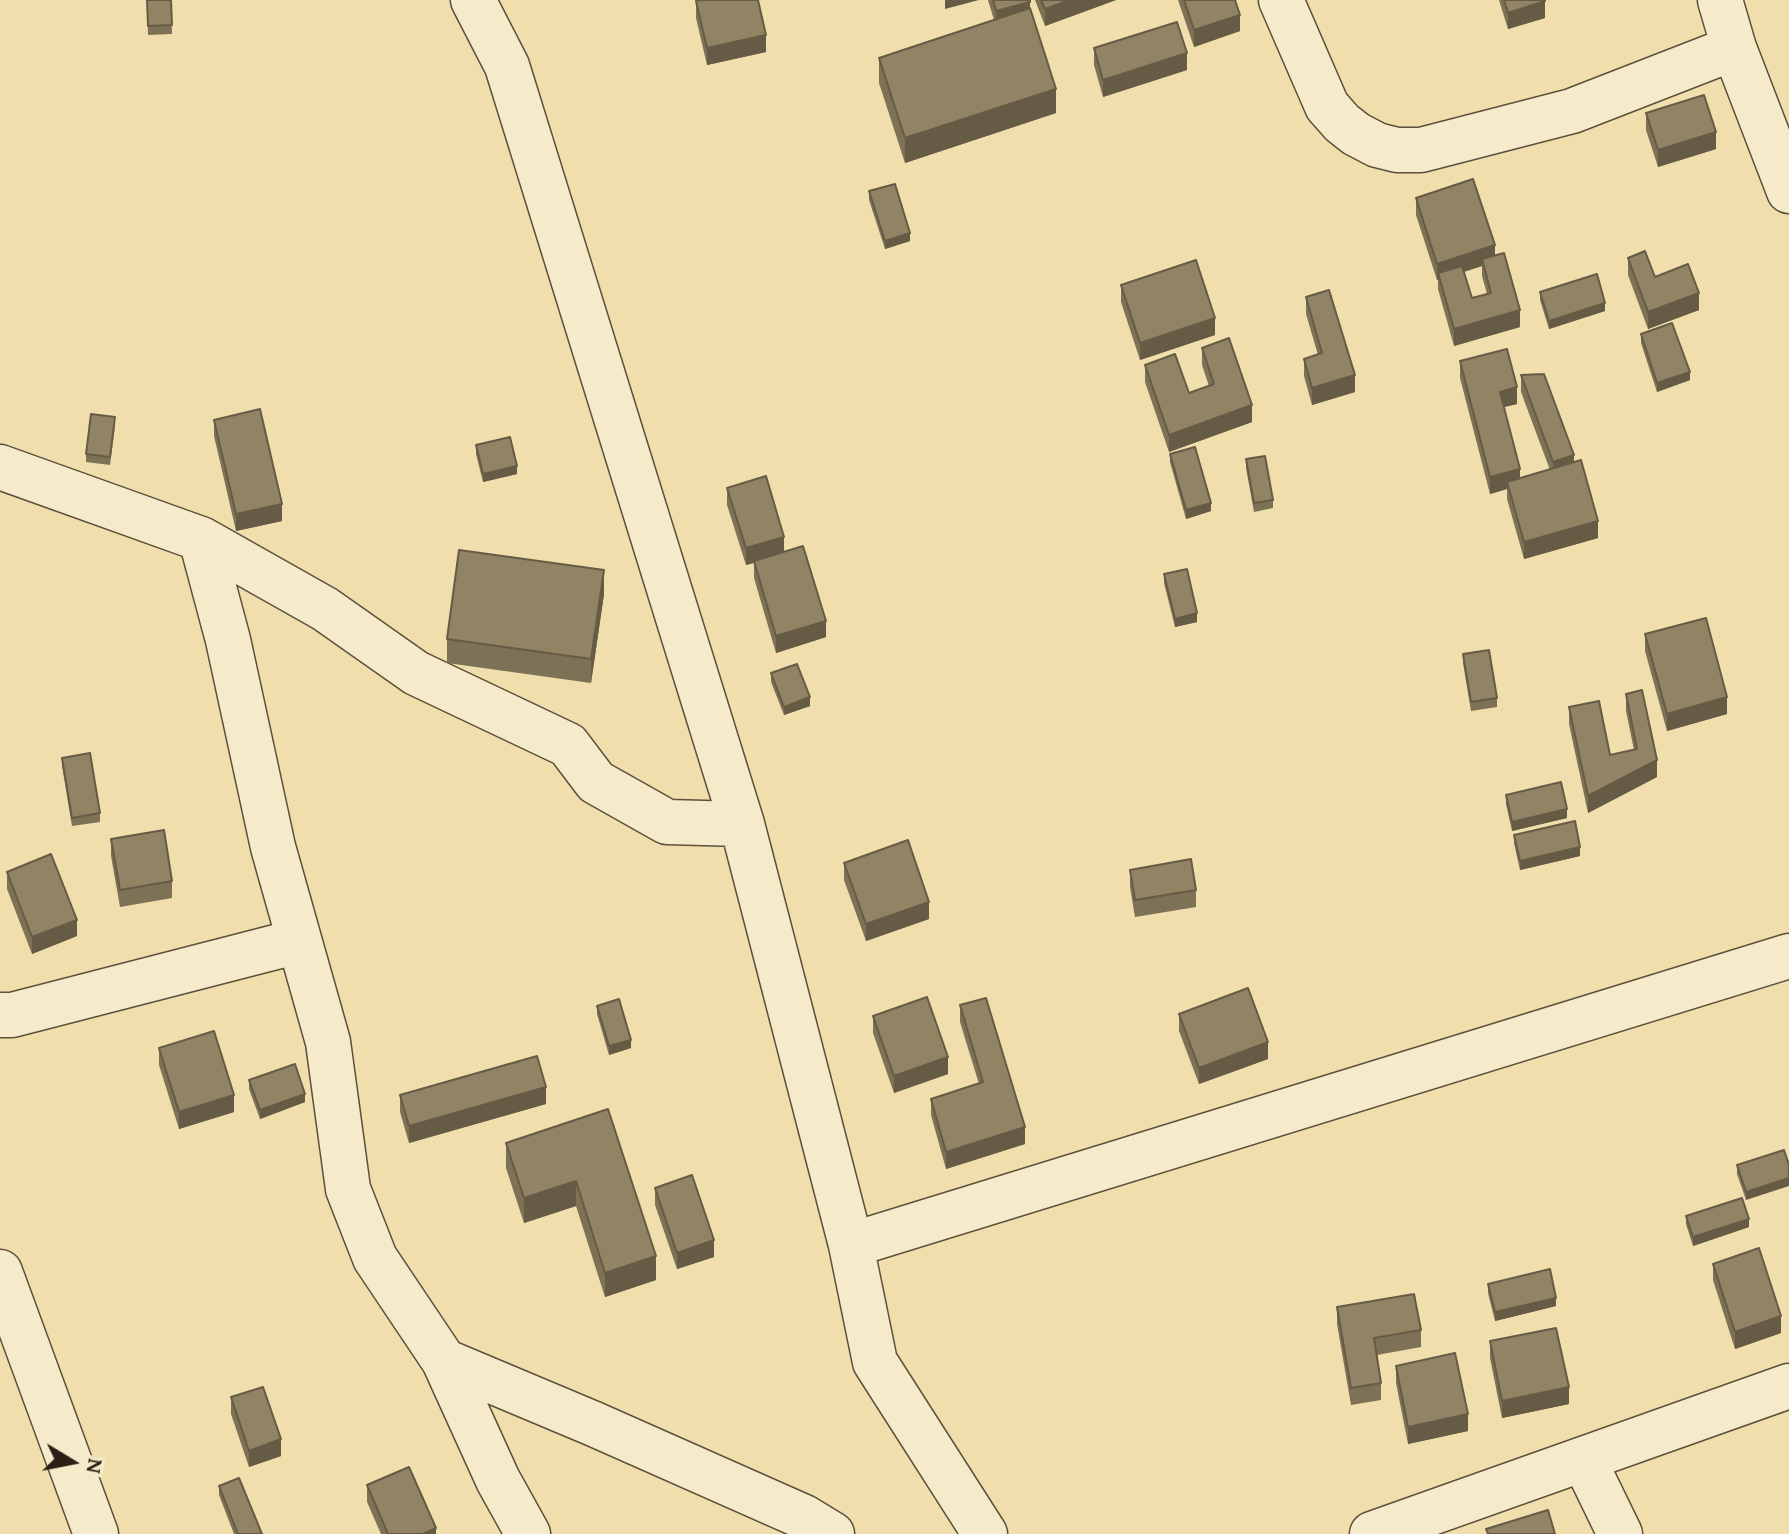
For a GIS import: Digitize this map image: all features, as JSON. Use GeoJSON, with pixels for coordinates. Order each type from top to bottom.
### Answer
{"type":"FeatureCollection","features":[{"type":"Feature","properties":{"kind":"street"},"geometry":{"type":"LineString","coordinates":[[473,0],[507,66],[742,824],[851,1245],[875,1362],[985,1534]]}},
{"type":"Feature","properties":{"kind":"street"},"geometry":{"type":"LineString","coordinates":[[1281,0],[1327,106],[1356,134],[1377,145],[1397,150],[1421,150],[1572,111],[1734,48]]}},
{"type":"Feature","properties":{"kind":"street"},"geometry":{"type":"LineString","coordinates":[[1720,0],[1734,48],[1789,191]]}},
{"type":"Feature","properties":{"kind":"street"},"geometry":{"type":"LineString","coordinates":[[0,467],[201,539],[325,609],[416,673],[568,745],[596,782],[667,822],[742,824]]}},
{"type":"Feature","properties":{"kind":"street"},"geometry":{"type":"LineString","coordinates":[[201,539],[228,640],[273,847],[328,1042],[348,1189],[375,1258],[444,1361],[498,1480],[528,1534]]}},
{"type":"Feature","properties":{"kind":"street"},"geometry":{"type":"LineString","coordinates":[[0,1015],[12,1015],[299,941]]}},
{"type":"Feature","properties":{"kind":"street"},"geometry":{"type":"LineString","coordinates":[[851,1245],[1789,956]]}},
{"type":"Feature","properties":{"kind":"street"},"geometry":{"type":"LineString","coordinates":[[0,1272],[96,1534]]}},
{"type":"Feature","properties":{"kind":"street"},"geometry":{"type":"LineString","coordinates":[[444,1361],[804,1517],[832,1534]]}},
{"type":"Feature","properties":{"kind":"street"},"geometry":{"type":"LineString","coordinates":[[1372,1534],[1789,1386]]}},
{"type":"Feature","properties":{"kind":"street"},"geometry":{"type":"LineString","coordinates":[[1584,1460],[1620,1534]]}},
{"type":"Feature","properties":{"kind":"building"},"geometry":{"type":"Polygon","coordinates":[[[147,0],[171,0],[172,25],[148,26],[147,0]]]}},
{"type":"Feature","properties":{"kind":"building"},"geometry":{"type":"Polygon","coordinates":[[[758,0],[766,35],[707,48],[696,1],[758,0]]]}},
{"type":"Feature","properties":{"kind":"building"},"geometry":{"type":"Polygon","coordinates":[[[993,0],[1030,0],[1030,2],[996,11],[993,0]]]}},
{"type":"Feature","properties":{"kind":"building"},"geometry":{"type":"Polygon","coordinates":[[[1041,0],[1070,0],[1045,9],[1041,0]]]}},
{"type":"Feature","properties":{"kind":"building"},"geometry":{"type":"Polygon","coordinates":[[[1184,0],[1235,0],[1240,15],[1194,30],[1184,0]]]}},
{"type":"Feature","properties":{"kind":"building"},"geometry":{"type":"Polygon","coordinates":[[[1504,0],[1545,0],[1545,1],[1508,13],[1504,0]]]}},
{"type":"Feature","properties":{"kind":"building"},"geometry":{"type":"Polygon","coordinates":[[[1030,8],[1056,89],[905,138],[879,58],[1030,8]]]}},
{"type":"Feature","properties":{"kind":"building"},"geometry":{"type":"Polygon","coordinates":[[[1177,22],[1187,53],[1103,80],[1094,48],[1177,22]]]}},
{"type":"Feature","properties":{"kind":"building"},"geometry":{"type":"Polygon","coordinates":[[[1704,95],[1716,132],[1658,150],[1646,113],[1704,95]]]}},
{"type":"Feature","properties":{"kind":"building"},"geometry":{"type":"Polygon","coordinates":[[[1473,179],[1495,245],[1437,264],[1416,198],[1473,179]]]}},
{"type":"Feature","properties":{"kind":"building"},"geometry":{"type":"Polygon","coordinates":[[[895,184],[910,233],[885,241],[869,191],[895,184]]]}},
{"type":"Feature","properties":{"kind":"building"},"geometry":{"type":"Polygon","coordinates":[[[1645,251],[1655,277],[1688,264],[1699,293],[1648,312],[1628,258],[1645,251]]]}},
{"type":"Feature","properties":{"kind":"building"},"geometry":{"type":"Polygon","coordinates":[[[1504,253],[1520,310],[1454,329],[1438,273],[1462,266],[1472,298],[1491,293],[1482,259],[1504,253]]]}},
{"type":"Feature","properties":{"kind":"building"},"geometry":{"type":"Polygon","coordinates":[[[1196,260],[1215,318],[1140,343],[1121,285],[1196,260]]]}},
{"type":"Feature","properties":{"kind":"building"},"geometry":{"type":"Polygon","coordinates":[[[1597,274],[1605,303],[1549,321],[1540,292],[1597,274]]]}},
{"type":"Feature","properties":{"kind":"building"},"geometry":{"type":"Polygon","coordinates":[[[1329,290],[1355,375],[1312,388],[1304,359],[1322,353],[1306,297],[1329,290]]]}},
{"type":"Feature","properties":{"kind":"building"},"geometry":{"type":"Polygon","coordinates":[[[1672,323],[1690,372],[1657,383],[1641,334],[1672,323]]]}},
{"type":"Feature","properties":{"kind":"building"},"geometry":{"type":"Polygon","coordinates":[[[1229,338],[1252,405],[1169,435],[1145,365],[1175,354],[1189,393],[1214,384],[1202,348],[1229,338]]]}},
{"type":"Feature","properties":{"kind":"building"},"geometry":{"type":"Polygon","coordinates":[[[1507,349],[1517,387],[1500,392],[1520,469],[1490,477],[1460,361],[1507,349]]]}},
{"type":"Feature","properties":{"kind":"building"},"geometry":{"type":"Polygon","coordinates":[[[1544,374],[1574,455],[1553,462],[1521,375],[1544,374]]]}},
{"type":"Feature","properties":{"kind":"building"},"geometry":{"type":"Polygon","coordinates":[[[260,409],[282,504],[236,514],[214,420],[260,409]]]}},
{"type":"Feature","properties":{"kind":"building"},"geometry":{"type":"Polygon","coordinates":[[[91,414],[115,417],[110,457],[86,454],[91,414]]]}},
{"type":"Feature","properties":{"kind":"building"},"geometry":{"type":"Polygon","coordinates":[[[510,437],[517,466],[483,474],[476,445],[510,437]]]}},
{"type":"Feature","properties":{"kind":"building"},"geometry":{"type":"Polygon","coordinates":[[[1195,447],[1211,503],[1186,510],[1170,454],[1195,447]]]}},
{"type":"Feature","properties":{"kind":"building"},"geometry":{"type":"Polygon","coordinates":[[[1265,456],[1273,500],[1254,503],[1246,459],[1265,456]]]}},
{"type":"Feature","properties":{"kind":"building"},"geometry":{"type":"Polygon","coordinates":[[[1581,460],[1598,521],[1524,542],[1507,482],[1581,460]]]}},
{"type":"Feature","properties":{"kind":"building"},"geometry":{"type":"Polygon","coordinates":[[[766,476],[784,537],[746,548],[727,488],[766,476]]]}},
{"type":"Feature","properties":{"kind":"building"},"geometry":{"type":"Polygon","coordinates":[[[803,546],[826,621],[776,636],[754,561],[803,546]]]}},
{"type":"Feature","properties":{"kind":"building"},"geometry":{"type":"Polygon","coordinates":[[[459,550],[604,570],[591,659],[447,639],[459,550]]]}},
{"type":"Feature","properties":{"kind":"building"},"geometry":{"type":"Polygon","coordinates":[[[1187,569],[1197,613],[1175,619],[1164,574],[1187,569]]]}},
{"type":"Feature","properties":{"kind":"building"},"geometry":{"type":"Polygon","coordinates":[[[1706,618],[1727,697],[1667,714],[1645,634],[1706,618]]]}},
{"type":"Feature","properties":{"kind":"building"},"geometry":{"type":"Polygon","coordinates":[[[1489,650],[1497,698],[1471,702],[1463,654],[1489,650]]]}},
{"type":"Feature","properties":{"kind":"building"},"geometry":{"type":"Polygon","coordinates":[[[797,664],[810,697],[784,707],[771,673],[797,664]]]}},
{"type":"Feature","properties":{"kind":"building"},"geometry":{"type":"Polygon","coordinates":[[[1642,690],[1657,760],[1588,796],[1569,707],[1599,701],[1610,755],[1637,749],[1626,694],[1642,690]]]}},
{"type":"Feature","properties":{"kind":"building"},"geometry":{"type":"Polygon","coordinates":[[[90,753],[100,813],[72,818],[62,758],[90,753]]]}},
{"type":"Feature","properties":{"kind":"building"},"geometry":{"type":"Polygon","coordinates":[[[1561,782],[1567,809],[1512,822],[1506,795],[1561,782]]]}},
{"type":"Feature","properties":{"kind":"building"},"geometry":{"type":"Polygon","coordinates":[[[1575,821],[1580,847],[1520,861],[1514,835],[1575,821]]]}},
{"type":"Feature","properties":{"kind":"building"},"geometry":{"type":"Polygon","coordinates":[[[164,830],[172,881],[120,890],[111,839],[164,830]]]}},
{"type":"Feature","properties":{"kind":"building"},"geometry":{"type":"Polygon","coordinates":[[[908,840],[929,902],[866,924],[844,863],[908,840]]]}},
{"type":"Feature","properties":{"kind":"building"},"geometry":{"type":"Polygon","coordinates":[[[51,854],[77,920],[32,937],[7,872],[51,854]]]}},
{"type":"Feature","properties":{"kind":"building"},"geometry":{"type":"Polygon","coordinates":[[[1191,859],[1196,890],[1135,900],[1130,870],[1191,859]]]}},
{"type":"Feature","properties":{"kind":"building"},"geometry":{"type":"Polygon","coordinates":[[[1248,988],[1268,1042],[1199,1068],[1179,1014],[1248,988]]]}},
{"type":"Feature","properties":{"kind":"building"},"geometry":{"type":"Polygon","coordinates":[[[927,997],[948,1057],[894,1076],[873,1016],[927,997]]]}},
{"type":"Feature","properties":{"kind":"building"},"geometry":{"type":"Polygon","coordinates":[[[986,998],[1025,1127],[946,1152],[931,1099],[983,1082],[960,1005],[986,998]]]}},
{"type":"Feature","properties":{"kind":"building"},"geometry":{"type":"Polygon","coordinates":[[[619,999],[631,1040],[609,1046],[597,1006],[619,999]]]}},
{"type":"Feature","properties":{"kind":"building"},"geometry":{"type":"Polygon","coordinates":[[[214,1031],[234,1095],[179,1112],[159,1048],[214,1031]]]}},
{"type":"Feature","properties":{"kind":"building"},"geometry":{"type":"Polygon","coordinates":[[[537,1056],[546,1087],[409,1126],[400,1095],[537,1056]]]}},
{"type":"Feature","properties":{"kind":"building"},"geometry":{"type":"Polygon","coordinates":[[[295,1064],[305,1094],[260,1110],[249,1080],[295,1064]]]}},
{"type":"Feature","properties":{"kind":"building"},"geometry":{"type":"Polygon","coordinates":[[[608,1109],[656,1256],[605,1273],[576,1181],[524,1198],[506,1143],[608,1109]]]}},
{"type":"Feature","properties":{"kind":"building"},"geometry":{"type":"Polygon","coordinates":[[[1784,1150],[1789,1178],[1746,1192],[1737,1165],[1784,1150]]]}},
{"type":"Feature","properties":{"kind":"building"},"geometry":{"type":"Polygon","coordinates":[[[692,1175],[714,1240],[677,1253],[655,1188],[692,1175]]]}},
{"type":"Feature","properties":{"kind":"building"},"geometry":{"type":"Polygon","coordinates":[[[1742,1198],[1749,1219],[1693,1237],[1686,1216],[1742,1198]]]}},
{"type":"Feature","properties":{"kind":"building"},"geometry":{"type":"Polygon","coordinates":[[[1759,1248],[1781,1316],[1735,1332],[1713,1264],[1759,1248]]]}},
{"type":"Feature","properties":{"kind":"building"},"geometry":{"type":"Polygon","coordinates":[[[1550,1269],[1556,1298],[1495,1312],[1488,1284],[1550,1269]]]}},
{"type":"Feature","properties":{"kind":"building"},"geometry":{"type":"Polygon","coordinates":[[[1414,1294],[1421,1330],[1374,1338],[1381,1383],[1351,1388],[1337,1307],[1414,1294]]]}},
{"type":"Feature","properties":{"kind":"building"},"geometry":{"type":"Polygon","coordinates":[[[1556,1328],[1569,1387],[1502,1401],[1490,1341],[1556,1328]]]}},
{"type":"Feature","properties":{"kind":"building"},"geometry":{"type":"Polygon","coordinates":[[[1455,1353],[1468,1414],[1408,1427],[1396,1366],[1455,1353]]]}},
{"type":"Feature","properties":{"kind":"building"},"geometry":{"type":"Polygon","coordinates":[[[263,1387],[281,1439],[249,1451],[231,1397],[263,1387]]]}},
{"type":"Feature","properties":{"kind":"building"},"geometry":{"type":"Polygon","coordinates":[[[409,1467],[436,1528],[423,1534],[388,1534],[367,1485],[409,1467]]]}},
{"type":"Feature","properties":{"kind":"building"},"geometry":{"type":"Polygon","coordinates":[[[239,1478],[262,1534],[238,1534],[219,1486],[239,1478]]]}},
{"type":"Feature","properties":{"kind":"building"},"geometry":{"type":"Polygon","coordinates":[[[1548,1510],[1555,1534],[1488,1534],[1486,1529],[1548,1510]]]}}]}
